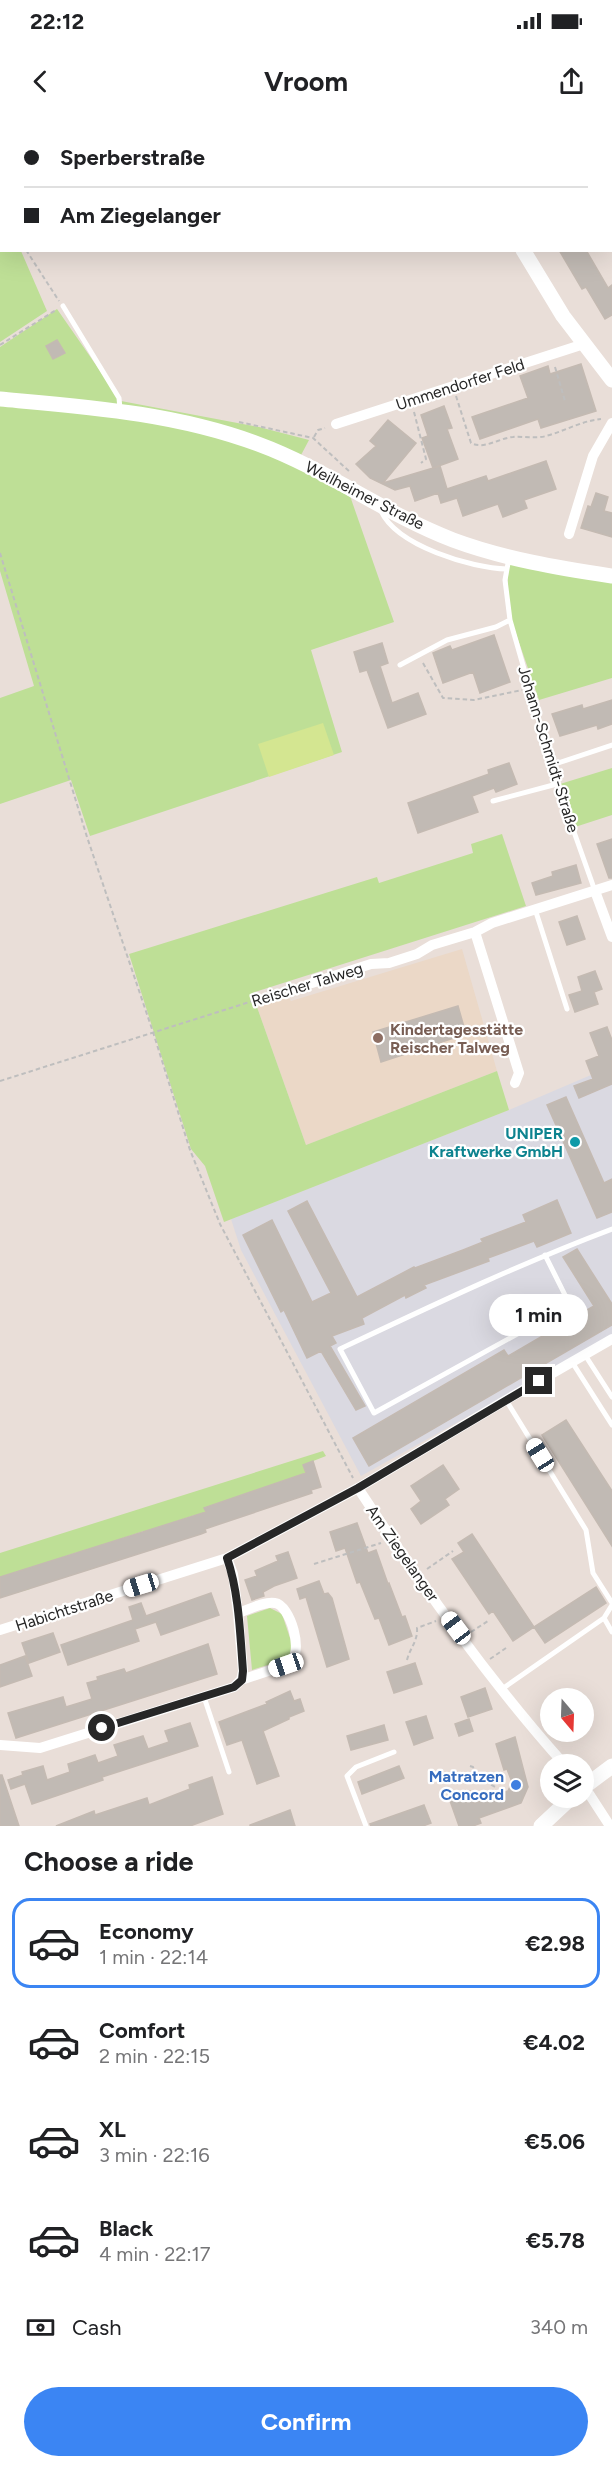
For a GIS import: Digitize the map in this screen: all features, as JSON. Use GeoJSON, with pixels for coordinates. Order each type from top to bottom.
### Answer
{"type":"FeatureCollection","features":[{"type":"Feature","properties":{"kind":"street"},"geometry":{"type":"LineString","coordinates":[[524,252],[563,316],[612,380]]}},
{"type":"Feature","properties":{"kind":"street","name":"Ummendorfer Feld"},"geometry":{"type":"LineString","coordinates":[[336,424],[584,344]]}},
{"type":"Feature","properties":{"kind":"street","name":"Weilheimer Straße"},"geometry":{"type":"LineString","coordinates":[[0,399],[120,410],[216,430],[258,444],[300,462],[453,540],[508,563],[612,576]]}},
{"type":"Feature","properties":{"kind":"street"},"geometry":{"type":"LineString","coordinates":[[569,534],[606,421]]}},
{"type":"Feature","properties":{"kind":"street","name":"Reischer Talweg"},"geometry":{"type":"LineString","coordinates":[[312,983],[371,964],[389,963],[417,954],[432,945],[475,932],[492,922],[612,885]]}},
{"type":"Feature","properties":{"kind":"street","name":"Johann-Schmidt-Straße"},"geometry":{"type":"LineString","coordinates":[[595,891],[612,937]]}},
{"type":"Feature","properties":{"kind":"street"},"geometry":{"type":"LineString","coordinates":[[475,932],[519,1073],[515,1083]]}},
{"type":"Feature","properties":{"kind":"street","name":"Am Ziegelanger"},"geometry":{"type":"LineString","coordinates":[[555,1754],[525,1720],[417,1576],[358,1488],[612,1339]]}},
{"type":"Feature","properties":{"kind":"street","name":"Habichtstraße"},"geometry":{"type":"LineString","coordinates":[[0,1630],[227,1558],[358,1488]]}},
{"type":"Feature","properties":{"kind":"street"},"geometry":{"type":"LineString","coordinates":[[227,1558],[233,1574],[238,1613],[242,1680]]}},
{"type":"Feature","properties":{"kind":"street"},"geometry":{"type":"LineString","coordinates":[[0,1745],[40,1748],[234,1687],[242,1680],[289,1664],[295,1659],[298,1645],[287,1611],[281,1605],[272,1602],[238,1613]]}},
{"type":"Feature","properties":{"kind":"street"},"geometry":{"type":"LineString","coordinates":[[594,1779],[612,1766]]}},
{"type":"Feature","properties":{"kind":"street"},"geometry":{"type":"LineString","coordinates":[[594,1802],[609,1826]]}},
{"type":"Feature","properties":{"kind":"street"},"geometry":{"type":"LineString","coordinates":[[541,1826],[560,1808]]}},
{"type":"Feature","properties":{"kind":"lane"},"geometry":{"type":"LineString","coordinates":[[63,306],[120,398],[120,410]]}},
{"type":"Feature","properties":{"kind":"lane","name":"Johann-Schmidt-Straße"},"geometry":{"type":"LineString","coordinates":[[508,563],[505,595],[510,621],[557,784],[595,891]]}},
{"type":"Feature","properties":{"kind":"lane"},"geometry":{"type":"LineString","coordinates":[[400,665],[447,640],[510,621]]}},
{"type":"Feature","properties":{"kind":"lane"},"geometry":{"type":"LineString","coordinates":[[552,765],[612,745]]}},
{"type":"Feature","properties":{"kind":"lane"},"geometry":{"type":"LineString","coordinates":[[493,801],[557,784]]}},
{"type":"Feature","properties":{"kind":"lane"},"geometry":{"type":"LineString","coordinates":[[535,909],[567,1009]]}},
{"type":"Feature","properties":{"kind":"lane"},"geometry":{"type":"LineString","coordinates":[[544,1255],[565,1295],[559,1311],[374,1413],[340,1349],[544,1255],[612,1230]]}},
{"type":"Feature","properties":{"kind":"lane"},"geometry":{"type":"LineString","coordinates":[[585,1355],[612,1397]]}},
{"type":"Feature","properties":{"kind":"lane"},"geometry":{"type":"LineString","coordinates":[[572,1362],[612,1425]]}},
{"type":"Feature","properties":{"kind":"lane"},"geometry":{"type":"LineString","coordinates":[[502,1689],[604,1618],[612,1604],[593,1572],[586,1530],[506,1400]]}},
{"type":"Feature","properties":{"kind":"lane"},"geometry":{"type":"LineString","coordinates":[[604,1618],[612,1632]]}},
{"type":"Feature","properties":{"kind":"lane"},"geometry":{"type":"LineString","coordinates":[[204,1697],[229,1772]]}},
{"type":"Feature","properties":{"kind":"lane"},"geometry":{"type":"LineString","coordinates":[[366,1826],[347,1776],[356,1767],[394,1752]]}},
{"type":"Feature","properties":{"kind":"path"},"geometry":{"type":"LineString","coordinates":[[0,345],[63,306],[27,252]]}},
{"type":"Feature","properties":{"kind":"path"},"geometry":{"type":"LineString","coordinates":[[551,355],[565,401]]}},
{"type":"Feature","properties":{"kind":"path"},"geometry":{"type":"LineString","coordinates":[[453,386],[471,443],[475,445],[510,437],[544,437],[584,421],[606,421]]}},
{"type":"Feature","properties":{"kind":"path"},"geometry":{"type":"LineString","coordinates":[[410,400],[426,459],[421,463]]}},
{"type":"Feature","properties":{"kind":"path"},"geometry":{"type":"LineString","coordinates":[[314,438],[318,430],[336,424]]}},
{"type":"Feature","properties":{"kind":"path"},"geometry":{"type":"LineString","coordinates":[[0,553],[87,837],[190,1150],[220,1224],[358,1488]]}},
{"type":"Feature","properties":{"kind":"path"},"geometry":{"type":"LineString","coordinates":[[419,654],[443,698],[474,700],[530,689]]}},
{"type":"Feature","properties":{"kind":"path","name":"Reischer Talweg"},"geometry":{"type":"LineString","coordinates":[[0,1081],[293,987],[312,983]]}},
{"type":"Feature","properties":{"kind":"path"},"geometry":{"type":"LineString","coordinates":[[314,1564],[392,1539]]}},
{"type":"Feature","properties":{"kind":"path"},"geometry":{"type":"LineString","coordinates":[[417,1576],[453,1551]]}},
{"type":"Feature","properties":{"kind":"path"},"geometry":{"type":"LineString","coordinates":[[407,1660],[417,1639],[417,1628],[440,1619],[442,1625]]}},
{"type":"Feature","properties":{"kind":"path"},"geometry":{"type":"LineString","coordinates":[[463,1637],[488,1621]]}},
{"type":"Feature","properties":{"kind":"path"},"geometry":{"type":"LineString","coordinates":[[483,1664],[506,1648]]}},
{"type":"Feature","properties":{"kind":"path"},"geometry":{"type":"LineString","coordinates":[[470,1766],[473,1767],[476,1776],[497,1788]]}},
{"type":"Feature","properties":{"kind":"shaded area","name":"Kindertagesstätte Reischer Talweg"},"geometry":{"type":"Polygon","coordinates":[[[462,949],[497,1071],[306,1145],[256,1004],[287,996],[291,1001],[462,949]]]}},
{"type":"Feature","properties":{"kind":"shaded area","name":"UNIPER Kraftwerke GmbH"},"geometry":{"type":"Polygon","coordinates":[[[612,1066],[612,1336],[361,1476],[241,1250],[231,1219],[509,1110],[612,1066]]]}},
{"type":"Feature","properties":{"kind":"green space"},"geometry":{"type":"Polygon","coordinates":[[[0,252],[21,252],[47,311],[0,342],[0,252]]]}},
{"type":"Feature","properties":{"kind":"green space"},"geometry":{"type":"Polygon","coordinates":[[[57,309],[119,398],[118,405],[0,395],[0,347],[57,309]]]}},
{"type":"Feature","properties":{"kind":"green space"},"geometry":{"type":"Polygon","coordinates":[[[121,401],[259,427],[309,440],[300,457],[123,408],[121,401]]]}},
{"type":"Feature","properties":{"kind":"green space"},"geometry":{"type":"Polygon","coordinates":[[[0,405],[135,418],[215,433],[267,451],[349,493],[394,622],[311,650],[342,752],[90,836],[71,780],[0,804],[0,698],[34,686],[0,571],[0,405]]]}},
{"type":"Feature","properties":{"kind":"green space"},"geometry":{"type":"Polygon","coordinates":[[[509,562],[612,581],[612,678],[539,700],[506,605],[509,562]]]}},
{"type":"Feature","properties":{"kind":"green space"},"geometry":{"type":"Polygon","coordinates":[[[323,723],[334,755],[269,777],[258,744],[323,723]]]}},
{"type":"Feature","properties":{"kind":"green space"},"geometry":{"type":"Polygon","coordinates":[[[612,768],[612,815],[575,827],[560,784],[612,768]]]}},
{"type":"Feature","properties":{"kind":"green space"},"geometry":{"type":"Polygon","coordinates":[[[502,834],[526,906],[252,993],[306,1145],[497,1071],[509,1110],[224,1222],[205,1166],[191,1149],[129,954],[377,877],[379,883],[473,853],[471,844],[502,834]]]}},
{"type":"Feature","properties":{"kind":"green space"},"geometry":{"type":"Polygon","coordinates":[[[323,1451],[326,1456],[303,1465],[306,1473],[205,1509],[210,1527],[205,1529],[195,1515],[159,1527],[164,1546],[150,1550],[144,1531],[90,1549],[95,1568],[85,1571],[78,1552],[24,1570],[30,1589],[16,1593],[10,1574],[0,1577],[0,1553],[323,1451]]]}},
{"type":"Feature","properties":{"kind":"green space"},"geometry":{"type":"Polygon","coordinates":[[[270,1608],[282,1614],[293,1647],[287,1659],[252,1670],[247,1616],[270,1608]]]}},
{"type":"Feature","properties":{"kind":"building"},"geometry":{"type":"Polygon","coordinates":[[[560,252],[587,252],[608,288],[612,285],[612,315],[605,319],[586,287],[582,289],[560,252]]]}},
{"type":"Feature","properties":{"kind":"building"},"geometry":{"type":"Polygon","coordinates":[[[57,340],[65,353],[53,359],[46,346],[57,340]]]}},
{"type":"Feature","properties":{"kind":"building"},"geometry":{"type":"Polygon","coordinates":[[[581,364],[596,411],[541,428],[538,419],[480,439],[472,417],[528,398],[520,376],[548,366],[550,374],[581,364]]]}},
{"type":"Feature","properties":{"kind":"building"},"geometry":{"type":"Polygon","coordinates":[[[444,406],[452,428],[447,429],[458,459],[433,468],[422,438],[428,436],[421,415],[444,406]]]}},
{"type":"Feature","properties":{"kind":"building"},"geometry":{"type":"Polygon","coordinates":[[[388,420],[416,443],[383,483],[440,466],[447,489],[486,476],[488,481],[546,461],[556,489],[524,500],[527,508],[503,517],[498,504],[463,516],[457,498],[441,503],[438,493],[415,501],[410,486],[395,490],[370,478],[356,464],[376,446],[370,441],[388,420]]]}},
{"type":"Feature","properties":{"kind":"building"},"geometry":{"type":"Polygon","coordinates":[[[596,493],[608,497],[604,511],[612,513],[612,537],[581,528],[588,506],[591,507],[596,493]]]}},
{"type":"Feature","properties":{"kind":"building"},"geometry":{"type":"Polygon","coordinates":[[[494,635],[510,682],[480,693],[473,672],[443,683],[433,653],[450,646],[452,650],[494,635]]]}},
{"type":"Feature","properties":{"kind":"building"},"geometry":{"type":"Polygon","coordinates":[[[382,643],[388,663],[380,666],[392,703],[418,693],[426,714],[388,728],[367,670],[360,672],[354,652],[382,643]]]}},
{"type":"Feature","properties":{"kind":"building"},"geometry":{"type":"Polygon","coordinates":[[[612,700],[612,724],[598,729],[597,725],[560,736],[552,714],[582,705],[583,709],[612,700]]]}},
{"type":"Feature","properties":{"kind":"building"},"geometry":{"type":"Polygon","coordinates":[[[509,763],[517,784],[496,792],[494,788],[472,796],[478,812],[418,833],[408,803],[489,774],[488,770],[509,763]]]}},
{"type":"Feature","properties":{"kind":"building"},"geometry":{"type":"Polygon","coordinates":[[[612,839],[612,878],[609,878],[597,844],[612,839]]]}},
{"type":"Feature","properties":{"kind":"building"},"geometry":{"type":"Polygon","coordinates":[[[576,865],[581,883],[536,895],[532,883],[553,876],[552,872],[576,865]]]}},
{"type":"Feature","properties":{"kind":"building"},"geometry":{"type":"Polygon","coordinates":[[[577,916],[585,939],[567,945],[559,922],[577,916]]]}},
{"type":"Feature","properties":{"kind":"building"},"geometry":{"type":"Polygon","coordinates":[[[595,971],[602,989],[594,992],[598,1004],[575,1012],[569,995],[582,991],[578,977],[595,971]]]}},
{"type":"Feature","properties":{"kind":"building"},"geometry":{"type":"Polygon","coordinates":[[[458,1006],[466,1034],[381,1062],[373,1032],[458,1006]]]}},
{"type":"Feature","properties":{"kind":"building"},"geometry":{"type":"Polygon","coordinates":[[[607,1027],[612,1040],[612,1084],[579,1098],[574,1086],[593,1079],[586,1061],[599,1056],[590,1033],[607,1027]]]}},
{"type":"Feature","properties":{"kind":"building","name":"UNIPER Kraftwerke GmbH"},"geometry":{"type":"Polygon","coordinates":[[[566,1097],[604,1183],[612,1179],[612,1212],[597,1218],[547,1105],[566,1097]]]}},
{"type":"Feature","properties":{"kind":"building"},"geometry":{"type":"Polygon","coordinates":[[[557,1200],[571,1233],[537,1247],[534,1241],[488,1258],[489,1261],[424,1285],[426,1288],[406,1298],[405,1295],[362,1318],[364,1324],[332,1336],[336,1343],[330,1346],[365,1406],[356,1410],[321,1351],[307,1358],[284,1310],[281,1312],[243,1235],[272,1220],[312,1302],[331,1293],[288,1211],[307,1201],[357,1297],[414,1267],[483,1242],[481,1239],[526,1222],[523,1215],[557,1200]]]}},
{"type":"Feature","properties":{"kind":"building"},"geometry":{"type":"Polygon","coordinates":[[[577,1249],[612,1304],[612,1325],[369,1466],[353,1438],[504,1350],[508,1356],[594,1306],[563,1257],[577,1249]]]}},
{"type":"Feature","properties":{"kind":"building"},"geometry":{"type":"Polygon","coordinates":[[[566,1420],[612,1491],[612,1546],[542,1435],[566,1420]]]}},
{"type":"Feature","properties":{"kind":"building"},"geometry":{"type":"Polygon","coordinates":[[[313,1461],[321,1487],[311,1490],[312,1493],[205,1529],[206,1532],[201,1534],[0,1598],[0,1577],[206,1512],[204,1508],[306,1473],[303,1465],[313,1461]]]}},
{"type":"Feature","properties":{"kind":"building"},"geometry":{"type":"Polygon","coordinates":[[[443,1465],[459,1489],[445,1499],[449,1505],[421,1524],[411,1509],[421,1501],[411,1486],[443,1465]]]}},
{"type":"Feature","properties":{"kind":"building"},"geometry":{"type":"Polygon","coordinates":[[[357,1523],[368,1553],[376,1550],[388,1584],[402,1617],[405,1616],[412,1636],[389,1645],[379,1618],[375,1619],[360,1582],[357,1583],[345,1548],[336,1551],[330,1532],[357,1523]]]}},
{"type":"Feature","properties":{"kind":"building"},"geometry":{"type":"Polygon","coordinates":[[[472,1534],[534,1627],[513,1641],[493,1611],[489,1614],[452,1559],[464,1552],[458,1543],[472,1534]]]}},
{"type":"Feature","properties":{"kind":"building"},"geometry":{"type":"Polygon","coordinates":[[[288,1552],[297,1578],[274,1586],[263,1592],[264,1596],[252,1600],[245,1580],[257,1576],[255,1571],[278,1561],[276,1556],[288,1552]]]}},
{"type":"Feature","properties":{"kind":"building"},"geometry":{"type":"Polygon","coordinates":[[[319,1581],[324,1594],[328,1593],[332,1598],[349,1659],[327,1667],[306,1597],[300,1599],[297,1589],[319,1581]]]}},
{"type":"Feature","properties":{"kind":"building"},"geometry":{"type":"Polygon","coordinates":[[[596,1587],[606,1603],[545,1643],[534,1627],[596,1587]]]}},
{"type":"Feature","properties":{"kind":"building"},"geometry":{"type":"Polygon","coordinates":[[[211,1593],[219,1615],[161,1635],[156,1622],[135,1629],[139,1641],[68,1665],[61,1645],[133,1620],[129,1607],[141,1603],[146,1616],[211,1593]]]}},
{"type":"Feature","properties":{"kind":"building"},"geometry":{"type":"Polygon","coordinates":[[[53,1633],[60,1652],[29,1663],[22,1643],[53,1633]]]}},
{"type":"Feature","properties":{"kind":"building"},"geometry":{"type":"Polygon","coordinates":[[[208,1644],[217,1674],[16,1738],[8,1713],[63,1697],[66,1707],[92,1699],[87,1683],[98,1680],[97,1677],[124,1669],[126,1673],[208,1644]]]}},
{"type":"Feature","properties":{"kind":"building"},"geometry":{"type":"Polygon","coordinates":[[[25,1656],[32,1676],[0,1687],[0,1665],[25,1656]]]}},
{"type":"Feature","properties":{"kind":"building"},"geometry":{"type":"Polygon","coordinates":[[[415,1663],[422,1684],[394,1693],[387,1672],[415,1663]]]}},
{"type":"Feature","properties":{"kind":"building"},"geometry":{"type":"Polygon","coordinates":[[[485,1688],[492,1709],[468,1717],[461,1697],[485,1688]]]}},
{"type":"Feature","properties":{"kind":"building"},"geometry":{"type":"Polygon","coordinates":[[[290,1691],[294,1701],[300,1699],[304,1711],[263,1731],[279,1776],[257,1784],[242,1740],[227,1745],[219,1722],[267,1704],[266,1702],[290,1691]]]}},
{"type":"Feature","properties":{"kind":"building"},"geometry":{"type":"Polygon","coordinates":[[[426,1716],[433,1738],[414,1745],[406,1722],[426,1716]]]}},
{"type":"Feature","properties":{"kind":"building"},"geometry":{"type":"Polygon","coordinates":[[[469,1719],[473,1731],[459,1736],[455,1724],[469,1719]]]}},
{"type":"Feature","properties":{"kind":"building"},"geometry":{"type":"Polygon","coordinates":[[[190,1723],[198,1746],[102,1777],[103,1780],[32,1804],[25,1784],[11,1789],[8,1780],[23,1775],[22,1772],[43,1766],[47,1780],[70,1772],[68,1764],[95,1755],[98,1763],[118,1756],[114,1745],[143,1736],[148,1749],[169,1742],[165,1731],[190,1723]]]}},
{"type":"Feature","properties":{"kind":"building"},"geometry":{"type":"Polygon","coordinates":[[[384,1725],[388,1740],[351,1750],[347,1736],[384,1725]]]}},
{"type":"Feature","properties":{"kind":"building"},"geometry":{"type":"Polygon","coordinates":[[[515,1737],[528,1787],[521,1803],[479,1818],[481,1823],[473,1826],[459,1826],[449,1798],[470,1791],[474,1803],[508,1791],[512,1782],[507,1769],[504,1770],[496,1744],[515,1737]]]}},
{"type":"Feature","properties":{"kind":"building"},"geometry":{"type":"Polygon","coordinates":[[[399,1766],[404,1778],[362,1794],[358,1782],[399,1766]]]}},
{"type":"Feature","properties":{"kind":"building"},"geometry":{"type":"Polygon","coordinates":[[[0,1775],[2,1775],[19,1826],[0,1826],[0,1775]]]}},
{"type":"Feature","properties":{"kind":"building"},"geometry":{"type":"Polygon","coordinates":[[[212,1777],[223,1814],[190,1826],[56,1826],[94,1811],[95,1815],[147,1798],[149,1805],[190,1789],[189,1785],[212,1777]]]}},
{"type":"Feature","properties":{"kind":"building"},"geometry":{"type":"Polygon","coordinates":[[[424,1805],[431,1823],[423,1826],[371,1826],[370,1824],[424,1805]]]}},
{"type":"Feature","properties":{"kind":"building"},"geometry":{"type":"Polygon","coordinates":[[[290,1810],[295,1826],[250,1826],[250,1825],[290,1810]]]}},
{"type":"Feature","properties":{"kind":"place","name":"Kindertagesstätte Reischer Talweg"},"geometry":{"type":"Point","coordinates":[378,1038]}},
{"type":"Feature","properties":{"kind":"place","name":"UNIPER Kraftwerke GmbH"},"geometry":{"type":"Point","coordinates":[575,1142]}},
{"type":"Feature","properties":{"kind":"place","name":"Matratzen Concord"},"geometry":{"type":"Point","coordinates":[516,1785]}},
{"type":"Feature","properties":{"kind":"route"},"geometry":{"type":"LineString","coordinates":[[102,1728],[234,1687],[242,1680],[238,1613],[233,1574],[227,1558],[358,1488],[539,1381]]}}]}
